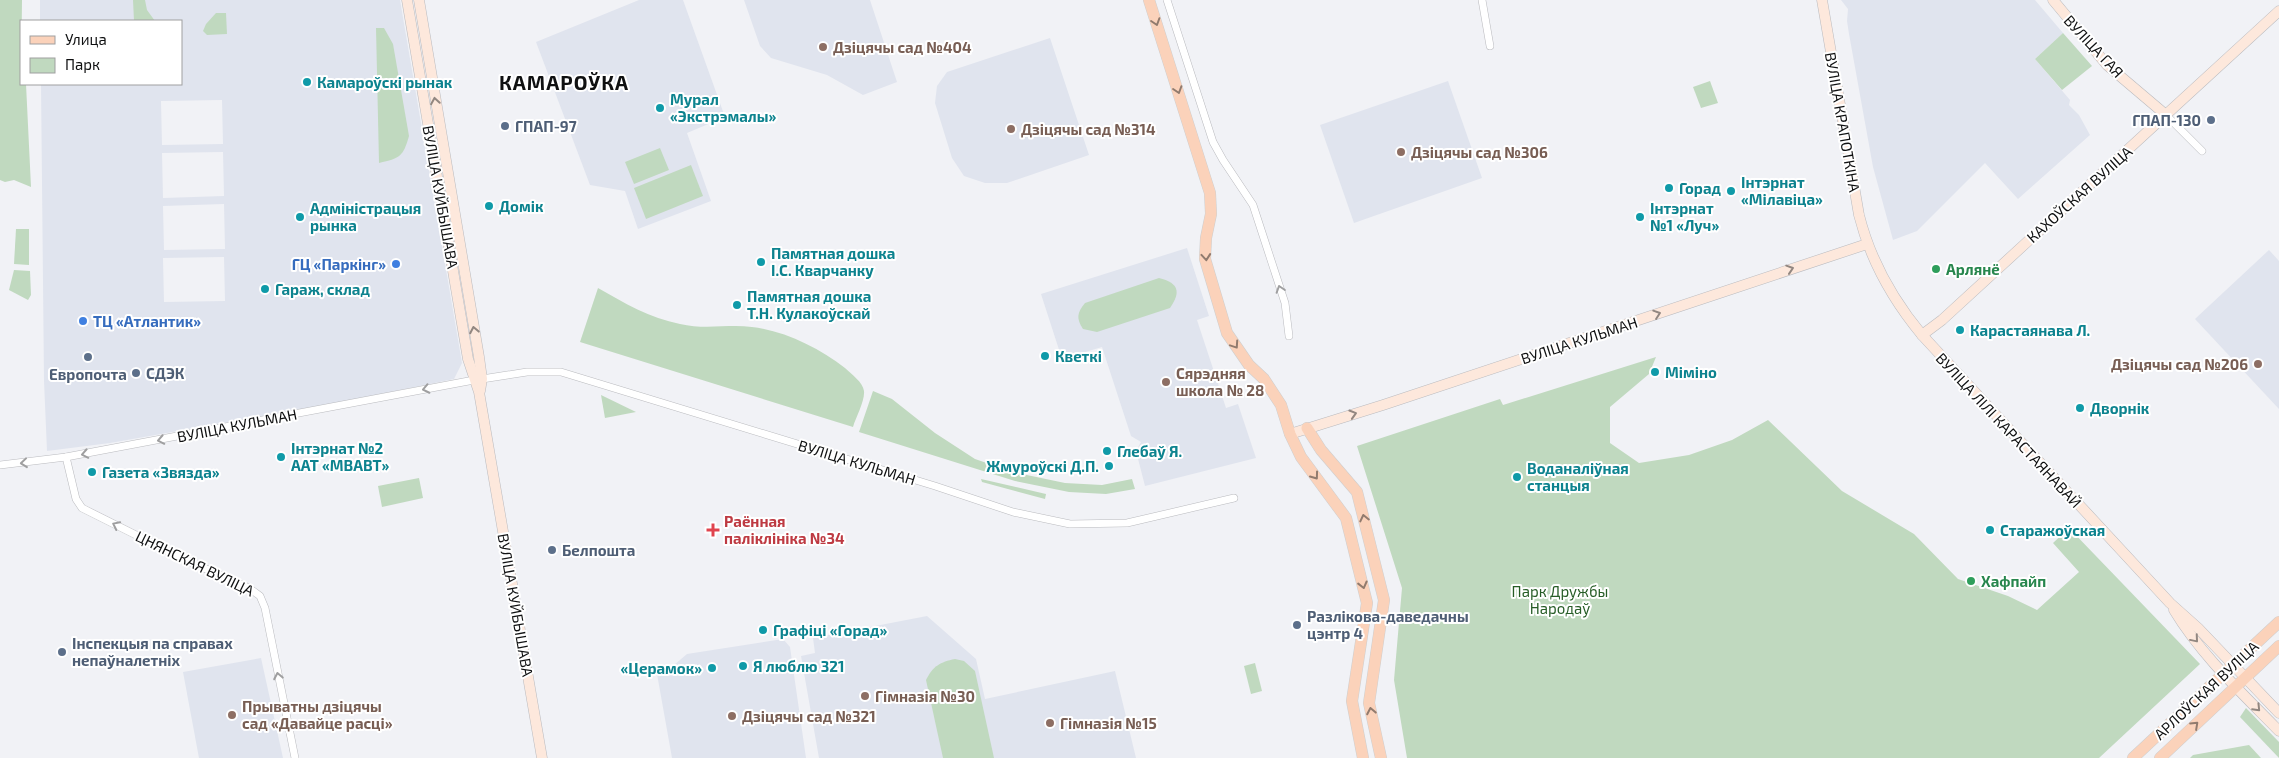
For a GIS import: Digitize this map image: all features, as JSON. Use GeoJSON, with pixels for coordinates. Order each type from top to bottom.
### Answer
{"type":"FeatureCollection","features":[{"type":"Feature","properties":{"kind":"main road","name":"ВУЛІЦА КУЙБЫШАВА"},"geometry":{"type":"LineString","coordinates":[[407,0],[468,359],[478,379]]}},
{"type":"Feature","properties":{"kind":"main road","name":"ВУЛІЦА КУЙБЫШАВА"},"geometry":{"type":"LineString","coordinates":[[420,0],[480,392],[542,758]]}},
{"type":"Feature","properties":{"kind":"main road"},"geometry":{"type":"LineString","coordinates":[[1149,0],[1210,193],[1211,214],[1206,238],[1205,259],[1227,333],[1249,365],[1264,379],[1278,400],[1290,434],[1301,457],[1346,518],[1367,602],[1352,701],[1363,758]]}},
{"type":"Feature","properties":{"kind":"main road","name":"ВУЛІЦА КРАПОТКІНА"},"geometry":{"type":"LineString","coordinates":[[1822,0],[1859,215],[1867,244]]}},
{"type":"Feature","properties":{"kind":"main road","name":"ВУЛІЦА ГАЯ"},"geometry":{"type":"LineString","coordinates":[[2053,0],[2108,65],[2166,115]]}},
{"type":"Feature","properties":{"kind":"main road","name":"КАХОЎСКАЯ ВУЛІЦА"},"geometry":{"type":"LineString","coordinates":[[1922,335],[1942,320],[2279,11]]}},
{"type":"Feature","properties":{"kind":"main road","name":"ВУЛІЦА КУЛЬМАН"},"geometry":{"type":"LineString","coordinates":[[1290,434],[1383,405],[1867,244]]}},
{"type":"Feature","properties":{"kind":"main road","name":"ВУЛІЦА ЛІЛІ КАРАСТАЯНАВАЙ"},"geometry":{"type":"LineString","coordinates":[[1867,244],[1893,297],[1922,335],[2170,603],[2198,628],[2279,713]]}},
{"type":"Feature","properties":{"kind":"main road"},"geometry":{"type":"LineString","coordinates":[[1307,428],[1321,450],[1357,492],[1384,600],[1369,703],[1381,758]]}},
{"type":"Feature","properties":{"kind":"main road","name":"ВУЛІЦА ЛІЛІ КАРАСТАЯНАВАЙ"},"geometry":{"type":"LineString","coordinates":[[2170,603],[2190,634],[2279,731]]}},
{"type":"Feature","properties":{"kind":"main road","name":"АРЛОЎСКАЯ ВУЛІЦА"},"geometry":{"type":"LineString","coordinates":[[2133,758],[2279,622]]}},
{"type":"Feature","properties":{"kind":"main road","name":"АРЛОЎСКАЯ ВУЛІЦА"},"geometry":{"type":"LineString","coordinates":[[2160,758],[2279,646]]}},
{"type":"Feature","properties":{"kind":"street"},"geometry":{"type":"LineString","coordinates":[[1167,0],[1213,142],[1253,204],[1285,303],[1289,336]]}},
{"type":"Feature","properties":{"kind":"street"},"geometry":{"type":"LineString","coordinates":[[1482,0],[1490,46]]}},
{"type":"Feature","properties":{"kind":"street","name":"ВУЛІЦА ГАЯ"},"geometry":{"type":"LineString","coordinates":[[2166,115],[2202,151]]}},
{"type":"Feature","properties":{"kind":"street","name":"ВУЛІЦА КУЛЬМАН"},"geometry":{"type":"LineString","coordinates":[[0,465],[66,458],[478,379],[527,372],[561,372],[935,486],[1013,512],[1070,524],[1126,523],[1234,498]]}},
{"type":"Feature","properties":{"kind":"street","name":"ЦНЯНСКАЯ ВУЛІЦА"},"geometry":{"type":"LineString","coordinates":[[66,458],[76,499],[82,508],[186,560],[249,588],[260,596],[265,608],[295,758]]}},
{"type":"Feature","properties":{"kind":"shaded area"},"geometry":{"type":"Polygon","coordinates":[[[40,0],[400,0],[462,363],[454,379],[342,402],[110,443],[47,451],[44,381],[41,85],[182,85],[182,20],[40,20],[40,0]],[[222,100],[161,101],[162,145],[223,144],[222,100]],[[223,152],[162,153],[163,198],[224,196],[223,152]],[[224,204],[163,206],[164,250],[225,249],[224,204]],[[224,257],[163,258],[164,302],[225,301],[224,257]]]}},
{"type":"Feature","properties":{"kind":"shaded area"},"geometry":{"type":"Polygon","coordinates":[[[639,0],[683,0],[725,117],[687,133],[711,201],[638,229],[625,191],[590,185],[536,42],[639,0]]]}},
{"type":"Feature","properties":{"kind":"shaded area","name":"Дзіцячы сад №404"},"geometry":{"type":"Polygon","coordinates":[[[744,0],[870,0],[897,82],[863,95],[827,75],[771,58],[760,46],[744,0]]]}},
{"type":"Feature","properties":{"kind":"shaded area"},"geometry":{"type":"Polygon","coordinates":[[[1841,0],[2035,0],[2063,33],[2035,59],[2070,100],[2069,105],[2079,115],[2090,135],[2018,199],[1985,163],[1917,231],[1893,240],[1873,167],[1849,34],[1848,9],[1841,0]]]}},
{"type":"Feature","properties":{"kind":"shaded area","name":"Дзіцячы сад №314"},"geometry":{"type":"Polygon","coordinates":[[[1050,38],[1089,155],[1007,183],[985,183],[964,176],[952,158],[935,103],[937,86],[947,72],[1050,38]]]}},
{"type":"Feature","properties":{"kind":"shaded area","name":"Дзіцячы сад №306"},"geometry":{"type":"Polygon","coordinates":[[[1448,81],[1482,178],[1354,223],[1320,125],[1448,81]]]}},
{"type":"Feature","properties":{"kind":"shaded area","name":"Сярэдняя школа № 28"},"geometry":{"type":"Polygon","coordinates":[[[1187,248],[1209,316],[1197,320],[1226,408],[1238,404],[1256,458],[1145,486],[1136,451],[1141,442],[1131,436],[1102,347],[1062,359],[1041,294],[1187,248]]]}},
{"type":"Feature","properties":{"kind":"shaded area","name":"Дзіцячы сад №206"},"geometry":{"type":"Polygon","coordinates":[[[2269,250],[2279,261],[2279,409],[2195,319],[2269,250]]]}},
{"type":"Feature","properties":{"kind":"shaded area"},"geometry":{"type":"Polygon","coordinates":[[[927,616],[976,659],[985,699],[1115,671],[1136,758],[819,758],[801,656],[815,653],[813,638],[927,616]]]}},
{"type":"Feature","properties":{"kind":"shaded area","name":"Дзіцячы сад №321"},"geometry":{"type":"Polygon","coordinates":[[[783,639],[790,647],[806,758],[672,758],[657,674],[674,665],[687,654],[783,639]]]}},
{"type":"Feature","properties":{"kind":"shaded area","name":"Прыватны дзіцячы сад «Давайце расці»"},"geometry":{"type":"Polygon","coordinates":[[[261,658],[283,758],[199,758],[183,672],[261,658]]]}},
{"type":"Feature","properties":{"kind":"green space"},"geometry":{"type":"Polygon","coordinates":[[[0,0],[22,0],[22,20],[20,20],[20,85],[26,85],[31,187],[14,180],[5,182],[0,180],[0,0]]]}},
{"type":"Feature","properties":{"kind":"green space"},"geometry":{"type":"Polygon","coordinates":[[[133,0],[145,0],[147,10],[154,20],[134,20],[133,0]]]}},
{"type":"Feature","properties":{"kind":"green space"},"geometry":{"type":"Polygon","coordinates":[[[216,13],[226,13],[227,34],[207,35],[203,31],[206,24],[216,13]]]}},
{"type":"Feature","properties":{"kind":"green space"},"geometry":{"type":"Polygon","coordinates":[[[376,28],[384,28],[393,44],[409,136],[400,156],[379,163],[376,28]]]}},
{"type":"Feature","properties":{"kind":"green space"},"geometry":{"type":"Polygon","coordinates":[[[2063,33],[2092,66],[2062,90],[2035,59],[2063,33]]]}},
{"type":"Feature","properties":{"kind":"green space"},"geometry":{"type":"Polygon","coordinates":[[[1710,81],[1718,103],[1701,108],[1693,87],[1710,81]]]}},
{"type":"Feature","properties":{"kind":"green space"},"geometry":{"type":"Polygon","coordinates":[[[660,148],[669,170],[634,184],[625,162],[660,148]]]}},
{"type":"Feature","properties":{"kind":"green space"},"geometry":{"type":"Polygon","coordinates":[[[691,165],[703,196],[646,219],[634,188],[691,165]]]}},
{"type":"Feature","properties":{"kind":"green space"},"geometry":{"type":"Polygon","coordinates":[[[16,229],[29,229],[29,265],[14,264],[16,229]]]}},
{"type":"Feature","properties":{"kind":"green space"},"geometry":{"type":"Polygon","coordinates":[[[14,270],[30,271],[31,295],[28,300],[9,290],[14,270]]]}},
{"type":"Feature","properties":{"kind":"green space"},"geometry":{"type":"Polygon","coordinates":[[[1159,278],[1171,283],[1176,289],[1176,297],[1170,308],[1097,332],[1083,329],[1078,316],[1085,303],[1159,278]]]}},
{"type":"Feature","properties":{"kind":"green space"},"geometry":{"type":"Polygon","coordinates":[[[598,288],[658,318],[698,327],[743,326],[764,329],[789,336],[813,347],[845,368],[859,381],[863,388],[863,399],[853,427],[580,342],[598,288]]]}},
{"type":"Feature","properties":{"kind":"green space","name":"Парк Дружбы Народаў"},"geometry":{"type":"Polygon","coordinates":[[[1656,357],[1649,374],[1610,407],[1610,443],[1639,463],[1689,455],[1732,440],[1768,420],[1842,491],[1914,534],[1958,579],[2008,596],[2037,610],[2079,572],[2053,543],[2069,528],[2200,664],[2099,758],[1407,758],[1394,680],[1402,588],[1357,446],[1500,399],[1503,405],[1656,357]]]}},
{"type":"Feature","properties":{"kind":"green space"},"geometry":{"type":"Polygon","coordinates":[[[873,391],[892,399],[935,433],[975,459],[1013,472],[1065,483],[1102,485],[1132,479],[1135,489],[1106,494],[1069,492],[1015,481],[859,432],[873,391]]]}},
{"type":"Feature","properties":{"kind":"green space"},"geometry":{"type":"Polygon","coordinates":[[[601,395],[636,412],[605,418],[601,395]]]}},
{"type":"Feature","properties":{"kind":"green space"},"geometry":{"type":"Polygon","coordinates":[[[419,478],[423,498],[382,507],[378,486],[419,478]]]}},
{"type":"Feature","properties":{"kind":"green space"},"geometry":{"type":"Polygon","coordinates":[[[981,479],[1046,494],[1045,499],[982,482],[981,479]]]}},
{"type":"Feature","properties":{"kind":"green space"},"geometry":{"type":"Polygon","coordinates":[[[955,659],[964,661],[975,671],[994,758],[943,758],[926,680],[931,671],[938,665],[955,659]]]}},
{"type":"Feature","properties":{"kind":"green space"},"geometry":{"type":"Polygon","coordinates":[[[1255,663],[1262,691],[1251,694],[1244,666],[1255,663]]]}},
{"type":"Feature","properties":{"kind":"green space"},"geometry":{"type":"Polygon","coordinates":[[[2246,708],[2279,742],[2279,758],[2240,717],[2246,708]]]}},
{"type":"Feature","properties":{"kind":"green space"},"geometry":{"type":"Polygon","coordinates":[[[2249,745],[2261,758],[2190,758],[2193,755],[2249,745]]]}},
{"type":"Feature","properties":{"kind":"place","name":"Дзіцячы сад №404"},"geometry":{"type":"Point","coordinates":[823,47]}},
{"type":"Feature","properties":{"kind":"place","name":"Камароўскі рынак"},"geometry":{"type":"Point","coordinates":[307,82]}},
{"type":"Feature","properties":{"kind":"place","name":"Мурал «Экстрэмалы»"},"geometry":{"type":"Point","coordinates":[660,108]}},
{"type":"Feature","properties":{"kind":"place","name":"ГПАП-130"},"geometry":{"type":"Point","coordinates":[2211,120]}},
{"type":"Feature","properties":{"kind":"place","name":"ГПАП-97"},"geometry":{"type":"Point","coordinates":[505,126]}},
{"type":"Feature","properties":{"kind":"place","name":"Дзіцячы сад №314"},"geometry":{"type":"Point","coordinates":[1011,129]}},
{"type":"Feature","properties":{"kind":"place","name":"Дзіцячы сад №306"},"geometry":{"type":"Point","coordinates":[1401,152]}},
{"type":"Feature","properties":{"kind":"place","name":"Горад"},"geometry":{"type":"Point","coordinates":[1669,188]}},
{"type":"Feature","properties":{"kind":"place","name":"Інтэрнат «Мілавіца»"},"geometry":{"type":"Point","coordinates":[1731,191]}},
{"type":"Feature","properties":{"kind":"place","name":"Домік"},"geometry":{"type":"Point","coordinates":[489,206]}},
{"type":"Feature","properties":{"kind":"place","name":"Адміністрацыя рынка"},"geometry":{"type":"Point","coordinates":[300,217]}},
{"type":"Feature","properties":{"kind":"place","name":"Інтэрнат №1 «Луч»"},"geometry":{"type":"Point","coordinates":[1640,217]}},
{"type":"Feature","properties":{"kind":"place","name":"Памятная дошка І.С. Кварчанку"},"geometry":{"type":"Point","coordinates":[761,262]}},
{"type":"Feature","properties":{"kind":"place","name":"ГЦ «Паркінг»"},"geometry":{"type":"Point","coordinates":[396,264]}},
{"type":"Feature","properties":{"kind":"place","name":"Арлянё"},"geometry":{"type":"Point","coordinates":[1936,269]}},
{"type":"Feature","properties":{"kind":"place","name":"Гараж, склад"},"geometry":{"type":"Point","coordinates":[265,289]}},
{"type":"Feature","properties":{"kind":"place","name":"Памятная дошка Т.Н. Кулакоўскай"},"geometry":{"type":"Point","coordinates":[737,305]}},
{"type":"Feature","properties":{"kind":"place","name":"ТЦ «Атлантик»"},"geometry":{"type":"Point","coordinates":[83,321]}},
{"type":"Feature","properties":{"kind":"place","name":"Карастаянава Л."},"geometry":{"type":"Point","coordinates":[1960,330]}},
{"type":"Feature","properties":{"kind":"place","name":"Кветкі"},"geometry":{"type":"Point","coordinates":[1045,356]}},
{"type":"Feature","properties":{"kind":"place","name":"Европочта"},"geometry":{"type":"Point","coordinates":[88,357]}},
{"type":"Feature","properties":{"kind":"place","name":"Дзіцячы сад №206"},"geometry":{"type":"Point","coordinates":[2258,364]}},
{"type":"Feature","properties":{"kind":"place","name":"Міміно"},"geometry":{"type":"Point","coordinates":[1655,372]}},
{"type":"Feature","properties":{"kind":"place","name":"СДЭК"},"geometry":{"type":"Point","coordinates":[136,373]}},
{"type":"Feature","properties":{"kind":"place","name":"Сярэдняя школа № 28"},"geometry":{"type":"Point","coordinates":[1166,382]}},
{"type":"Feature","properties":{"kind":"place","name":"Дворнік"},"geometry":{"type":"Point","coordinates":[2080,408]}},
{"type":"Feature","properties":{"kind":"place","name":"Глебаў Я."},"geometry":{"type":"Point","coordinates":[1107,451]}},
{"type":"Feature","properties":{"kind":"place","name":"Інтэрнат №2 ААТ «МВАВТ»"},"geometry":{"type":"Point","coordinates":[281,457]}},
{"type":"Feature","properties":{"kind":"place","name":"Жмуроўскі Д.П."},"geometry":{"type":"Point","coordinates":[1109,466]}},
{"type":"Feature","properties":{"kind":"place","name":"Газета «Звязда»"},"geometry":{"type":"Point","coordinates":[92,472]}},
{"type":"Feature","properties":{"kind":"place","name":"Воданаліўная станцыя"},"geometry":{"type":"Point","coordinates":[1517,477]}},
{"type":"Feature","properties":{"kind":"place","name":"Раённая паліклініка №34"},"geometry":{"type":"Point","coordinates":[713,530]}},
{"type":"Feature","properties":{"kind":"place","name":"Старажоўская"},"geometry":{"type":"Point","coordinates":[1990,530]}},
{"type":"Feature","properties":{"kind":"place","name":"Белпошта"},"geometry":{"type":"Point","coordinates":[552,550]}},
{"type":"Feature","properties":{"kind":"place","name":"Хафпайп"},"geometry":{"type":"Point","coordinates":[1971,581]}},
{"type":"Feature","properties":{"kind":"place","name":"Разлікова-даведачны цэнтр 4"},"geometry":{"type":"Point","coordinates":[1297,625]}},
{"type":"Feature","properties":{"kind":"place","name":"Графіці «Горад»"},"geometry":{"type":"Point","coordinates":[763,630]}},
{"type":"Feature","properties":{"kind":"place","name":"Інспекцыя па справах непаўналетніх"},"geometry":{"type":"Point","coordinates":[62,652]}},
{"type":"Feature","properties":{"kind":"place","name":"Я люблю 321"},"geometry":{"type":"Point","coordinates":[743,666]}},
{"type":"Feature","properties":{"kind":"place","name":"«Церамок»"},"geometry":{"type":"Point","coordinates":[712,668]}},
{"type":"Feature","properties":{"kind":"place","name":"Гімназія №30"},"geometry":{"type":"Point","coordinates":[865,696]}},
{"type":"Feature","properties":{"kind":"place","name":"Прыватны дзіцячы сад «Давайце расці»"},"geometry":{"type":"Point","coordinates":[232,715]}},
{"type":"Feature","properties":{"kind":"place","name":"Дзіцячы сад №321"},"geometry":{"type":"Point","coordinates":[732,716]}},
{"type":"Feature","properties":{"kind":"place","name":"Гімназія №15"},"geometry":{"type":"Point","coordinates":[1050,723]}},
{"type":"Feature","properties":{"kind":"district","name":"КАМАРОЎКА"},"geometry":{"type":"Point","coordinates":[564,82]}}]}
